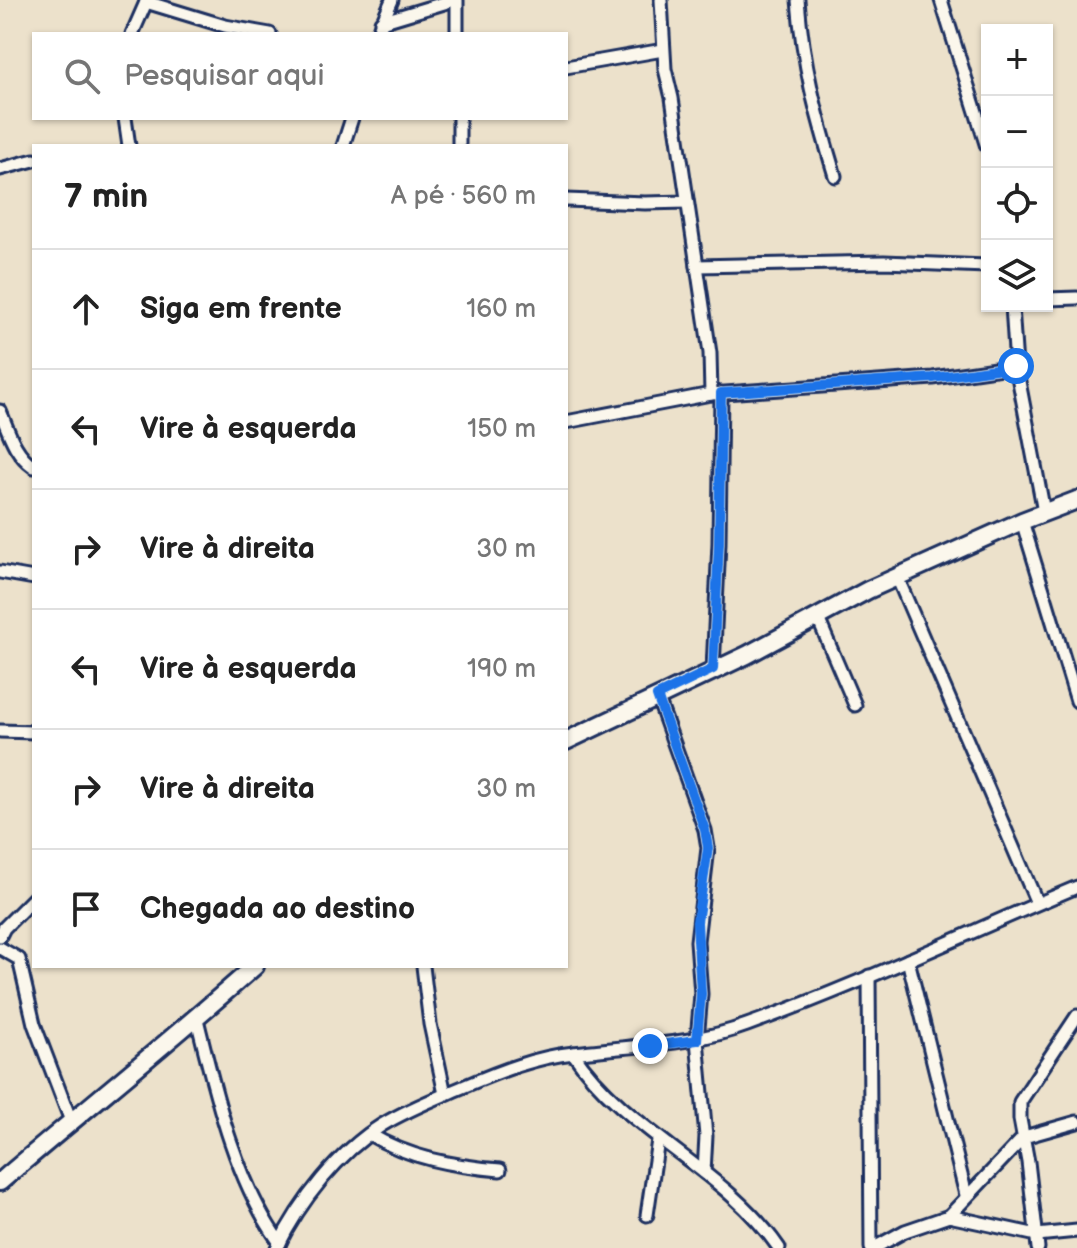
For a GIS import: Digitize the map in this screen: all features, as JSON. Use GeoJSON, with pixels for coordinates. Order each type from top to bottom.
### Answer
{"type":"FeatureCollection","features":[{"type":"Feature","properties":{"kind":"street"},"geometry":{"type":"LineString","coordinates":[[379,28],[392,0]]}},
{"type":"Feature","properties":{"kind":"street"},"geometry":{"type":"LineString","coordinates":[[379,28],[456,0],[457,32]]}},
{"type":"Feature","properties":{"kind":"street"},"geometry":{"type":"LineString","coordinates":[[661,0],[663,50],[716,393],[719,543],[713,669]]}},
{"type":"Feature","properties":{"kind":"street"},"geometry":{"type":"LineString","coordinates":[[798,0],[810,92],[835,176]]}},
{"type":"Feature","properties":{"kind":"street"},"geometry":{"type":"LineString","coordinates":[[941,0],[981,128]]}},
{"type":"Feature","properties":{"kind":"street"},"geometry":{"type":"LineString","coordinates":[[133,32],[146,1],[225,26],[259,32]]}},
{"type":"Feature","properties":{"kind":"street"},"geometry":{"type":"LineString","coordinates":[[568,67],[663,50]]}},
{"type":"Feature","properties":{"kind":"street"},"geometry":{"type":"LineString","coordinates":[[125,120],[129,144]]}},
{"type":"Feature","properties":{"kind":"street"},"geometry":{"type":"LineString","coordinates":[[344,144],[351,120]]}},
{"type":"Feature","properties":{"kind":"street"},"geometry":{"type":"LineString","coordinates":[[459,120],[459,144]]}},
{"type":"Feature","properties":{"kind":"street"},"geometry":{"type":"LineString","coordinates":[[0,169],[32,161]]}},
{"type":"Feature","properties":{"kind":"street"},"geometry":{"type":"LineString","coordinates":[[568,200],[687,202]]}},
{"type":"Feature","properties":{"kind":"street"},"geometry":{"type":"LineString","coordinates":[[697,266],[884,262],[981,266]]}},
{"type":"Feature","properties":{"kind":"street"},"geometry":{"type":"LineString","coordinates":[[1053,299],[1077,298]]}},
{"type":"Feature","properties":{"kind":"street"},"geometry":{"type":"LineString","coordinates":[[1012,312],[1016,366],[1044,512]]}},
{"type":"Feature","properties":{"kind":"street"},"geometry":{"type":"LineString","coordinates":[[568,422],[716,393],[933,378],[1016,366]]}},
{"type":"Feature","properties":{"kind":"street"},"geometry":{"type":"LineString","coordinates":[[0,411],[13,444],[22,458],[32,466]]}},
{"type":"Feature","properties":{"kind":"street"},"geometry":{"type":"LineString","coordinates":[[568,740],[747,655],[897,577],[1077,500]]}},
{"type":"Feature","properties":{"kind":"street"},"geometry":{"type":"LineString","coordinates":[[1022,521],[1077,701]]}},
{"type":"Feature","properties":{"kind":"street"},"geometry":{"type":"LineString","coordinates":[[0,572],[32,578]]}},
{"type":"Feature","properties":{"kind":"street"},"geometry":{"type":"LineString","coordinates":[[897,577],[1037,903]]}},
{"type":"Feature","properties":{"kind":"street"},"geometry":{"type":"LineString","coordinates":[[817,616],[855,705]]}},
{"type":"Feature","properties":{"kind":"street"},"geometry":{"type":"LineString","coordinates":[[657,696],[705,830],[708,848],[697,922],[701,994],[697,1040],[706,1136],[704,1172]]}},
{"type":"Feature","properties":{"kind":"street"},"geometry":{"type":"LineString","coordinates":[[0,731],[32,732]]}},
{"type":"Feature","properties":{"kind":"street"},"geometry":{"type":"LineString","coordinates":[[197,1019],[231,1141],[278,1245],[303,1204],[334,1166],[369,1134],[445,1094],[534,1060],[697,1040],[746,1026],[1077,887]]}},
{"type":"Feature","properties":{"kind":"street"},"geometry":{"type":"LineString","coordinates":[[0,936],[32,900]]}},
{"type":"Feature","properties":{"kind":"street"},"geometry":{"type":"LineString","coordinates":[[0,948],[19,959],[34,1024],[71,1121]]}},
{"type":"Feature","properties":{"kind":"street"},"geometry":{"type":"LineString","coordinates":[[908,960],[966,1195]]}},
{"type":"Feature","properties":{"kind":"street"},"geometry":{"type":"LineString","coordinates":[[0,1182],[197,1019],[253,968]]}},
{"type":"Feature","properties":{"kind":"street"},"geometry":{"type":"LineString","coordinates":[[423,968],[430,1024],[445,1094]]}},
{"type":"Feature","properties":{"kind":"street"},"geometry":{"type":"LineString","coordinates":[[869,976],[872,1248],[905,1231],[949,1216],[1024,1137],[1077,1122]]}},
{"type":"Feature","properties":{"kind":"street"},"geometry":{"type":"LineString","coordinates":[[1038,1242],[1020,1102],[1077,1016]]}},
{"type":"Feature","properties":{"kind":"street"},"geometry":{"type":"LineString","coordinates":[[573,1053],[588,1075],[658,1140],[704,1172],[749,1212],[779,1248]]}},
{"type":"Feature","properties":{"kind":"street"},"geometry":{"type":"LineString","coordinates":[[369,1134],[411,1155],[455,1165],[500,1170]]}},
{"type":"Feature","properties":{"kind":"street"},"geometry":{"type":"LineString","coordinates":[[647,1215],[658,1140]]}},
{"type":"Feature","properties":{"kind":"street"},"geometry":{"type":"LineString","coordinates":[[949,1216],[1038,1242],[1077,1231]]}},
{"type":"Feature","properties":{"kind":"route"},"geometry":{"type":"LineString","coordinates":[[650,1046],[697,1040],[701,1012],[697,922],[708,848],[705,830],[657,696],[713,669],[721,393],[933,378],[1016,366]]}}]}
